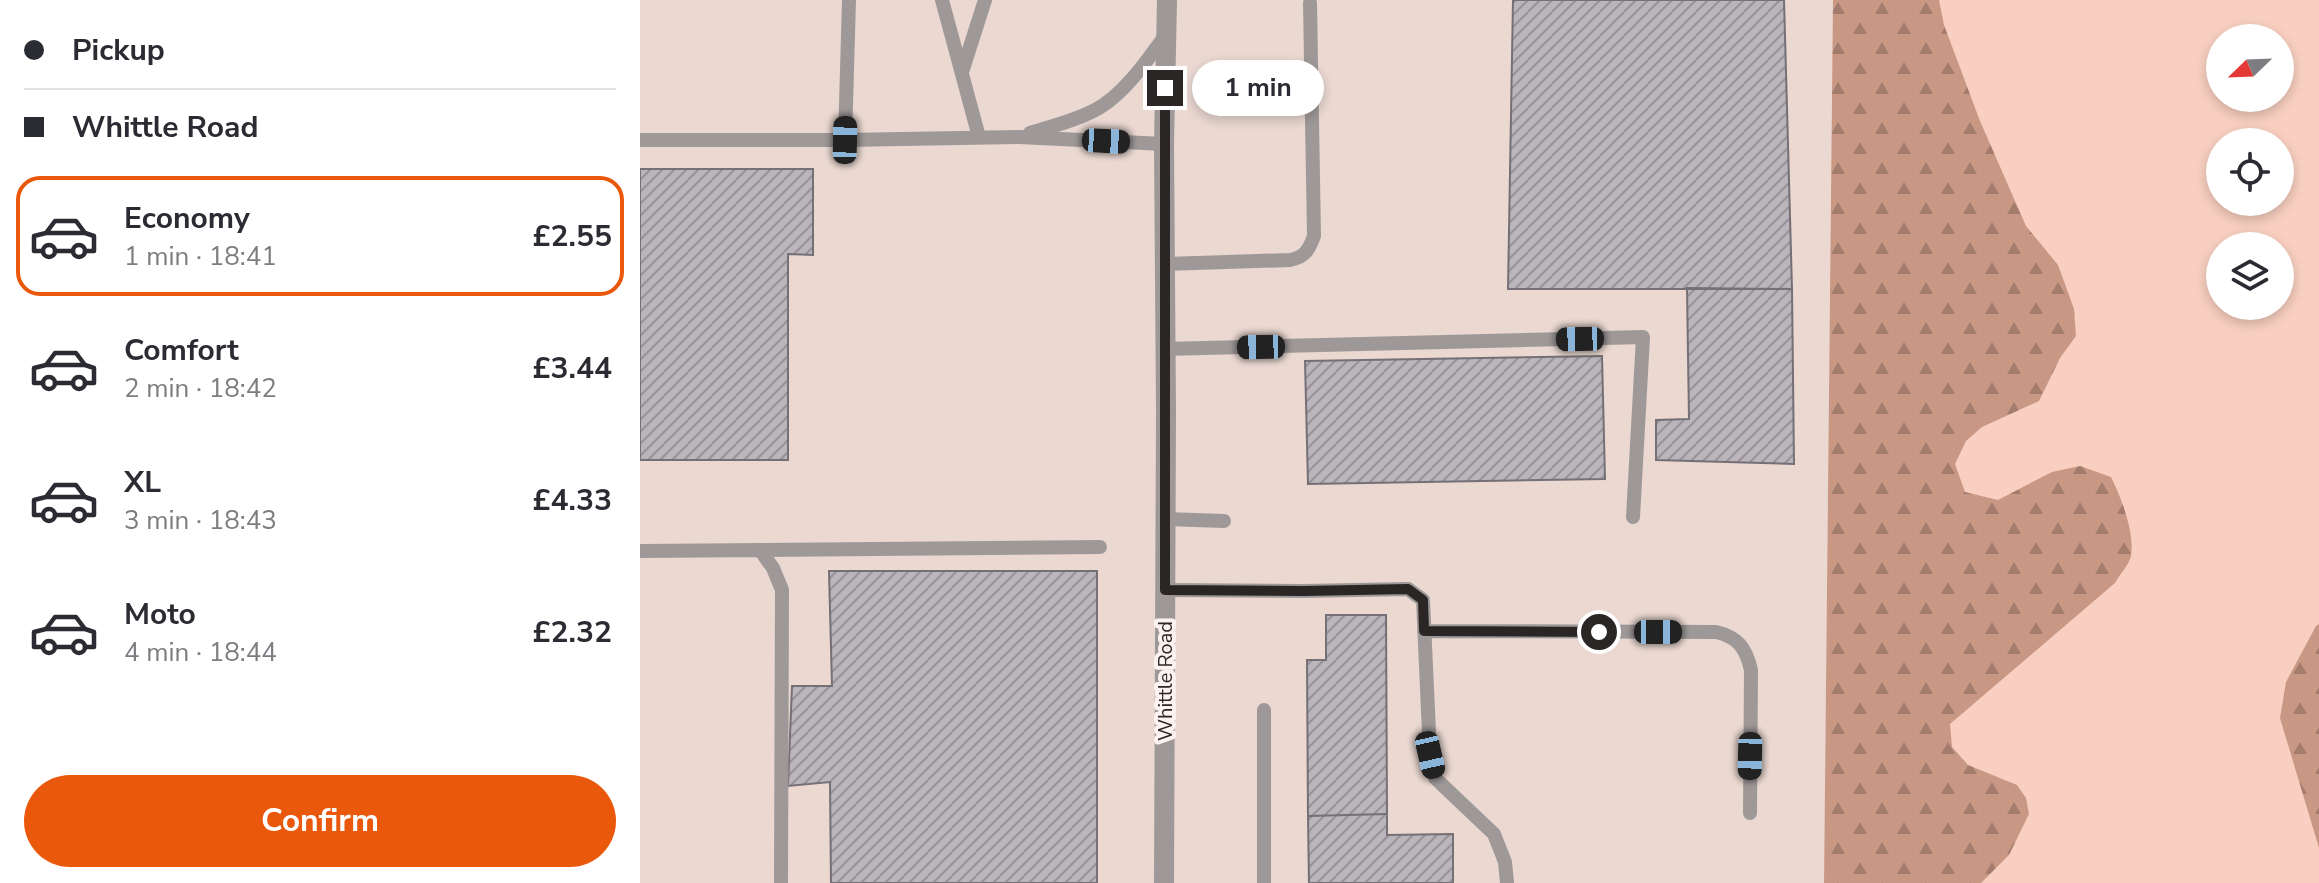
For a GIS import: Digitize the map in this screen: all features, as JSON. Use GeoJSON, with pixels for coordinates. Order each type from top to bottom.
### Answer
{"type":"FeatureCollection","features":[{"type":"Feature","properties":{"kind":"street","name":"Whittle Road"},"geometry":{"type":"LineString","coordinates":[[1164,883],[1164,144],[1167,0]]}},
{"type":"Feature","properties":{"kind":"lane"},"geometry":{"type":"LineString","coordinates":[[845,140],[849,0]]}},
{"type":"Feature","properties":{"kind":"lane"},"geometry":{"type":"LineString","coordinates":[[942,0],[979,137]]}},
{"type":"Feature","properties":{"kind":"lane"},"geometry":{"type":"LineString","coordinates":[[961,72],[985,0]]}},
{"type":"Feature","properties":{"kind":"lane"},"geometry":{"type":"LineString","coordinates":[[1165,264],[1290,260],[1300,258],[1309,250],[1314,236],[1310,3]]}},
{"type":"Feature","properties":{"kind":"lane"},"geometry":{"type":"LineString","coordinates":[[1019,137],[1098,109],[1119,92],[1167,33]]}},
{"type":"Feature","properties":{"kind":"lane"},"geometry":{"type":"LineString","coordinates":[[640,140],[1019,137],[1164,144]]}},
{"type":"Feature","properties":{"kind":"lane"},"geometry":{"type":"LineString","coordinates":[[1165,349],[1643,337],[1633,517]]}},
{"type":"Feature","properties":{"kind":"lane"},"geometry":{"type":"LineString","coordinates":[[1165,519],[1224,521]]}},
{"type":"Feature","properties":{"kind":"lane"},"geometry":{"type":"LineString","coordinates":[[640,551],[1100,547]]}},
{"type":"Feature","properties":{"kind":"lane"},"geometry":{"type":"LineString","coordinates":[[760,550],[773,568],[782,590],[781,883]]}},
{"type":"Feature","properties":{"kind":"lane"},"geometry":{"type":"LineString","coordinates":[[1165,590],[1408,589],[1423,600],[1430,755],[1435,778],[1494,834],[1505,862],[1507,883]]}},
{"type":"Feature","properties":{"kind":"lane"},"geometry":{"type":"LineString","coordinates":[[1424,631],[1716,632],[1731,636],[1747,653],[1751,670],[1750,813]]}},
{"type":"Feature","properties":{"kind":"lane"},"geometry":{"type":"LineString","coordinates":[[1264,710],[1264,883]]}},
{"type":"Feature","properties":{"kind":"shaded area"},"geometry":{"type":"Polygon","coordinates":[[[640,0],[1833,0],[1824,883],[640,883],[640,0]]]}},
{"type":"Feature","properties":{"kind":"shaded area"},"geometry":{"type":"Polygon","coordinates":[[[1833,0],[2319,0],[2319,883],[1825,883],[1833,0]]]}},
{"type":"Feature","properties":{"kind":"green space"},"geometry":{"type":"Polygon","coordinates":[[[1833,0],[1939,0],[1944,25],[1980,121],[2026,226],[2058,265],[2074,309],[2076,336],[2060,358],[2039,401],[1982,427],[1966,441],[1955,464],[1965,492],[1998,500],[2052,472],[2080,466],[2111,477],[2123,505],[2131,537],[2130,559],[2115,583],[1950,724],[1952,747],[1968,765],[2017,785],[2026,798],[2029,814],[2009,855],[1981,883],[1824,883],[1833,0]]]}},
{"type":"Feature","properties":{"kind":"green space"},"geometry":{"type":"Polygon","coordinates":[[[2319,624],[2319,848],[2280,718],[2286,682],[2319,624]]]}},
{"type":"Feature","properties":{"kind":"building"},"geometry":{"type":"Polygon","coordinates":[[[1513,0],[1784,0],[1792,289],[1508,289],[1513,0]]]}},
{"type":"Feature","properties":{"kind":"building"},"geometry":{"type":"Polygon","coordinates":[[[640,169],[813,169],[813,255],[788,254],[788,460],[640,460],[640,169]]]}},
{"type":"Feature","properties":{"kind":"building"},"geometry":{"type":"Polygon","coordinates":[[[1687,288],[1792,289],[1794,464],[1656,460],[1656,420],[1689,419],[1687,288]]]}},
{"type":"Feature","properties":{"kind":"building"},"geometry":{"type":"Polygon","coordinates":[[[1602,356],[1605,479],[1308,484],[1305,361],[1602,356]]]}},
{"type":"Feature","properties":{"kind":"building"},"geometry":{"type":"Polygon","coordinates":[[[829,571],[1097,571],[1097,883],[831,883],[830,782],[788,786],[792,686],[832,686],[829,571]]]}},
{"type":"Feature","properties":{"kind":"building"},"geometry":{"type":"Polygon","coordinates":[[[1326,615],[1386,615],[1387,814],[1308,816],[1307,660],[1326,660],[1326,615]]]}},
{"type":"Feature","properties":{"kind":"building"},"geometry":{"type":"Polygon","coordinates":[[[1387,814],[1387,835],[1453,834],[1453,883],[1309,883],[1308,816],[1387,814]]]}},
{"type":"Feature","properties":{"kind":"route"},"geometry":{"type":"LineString","coordinates":[[1165,88],[1165,590],[1408,589],[1423,600],[1424,631],[1599,632]]}}]}
